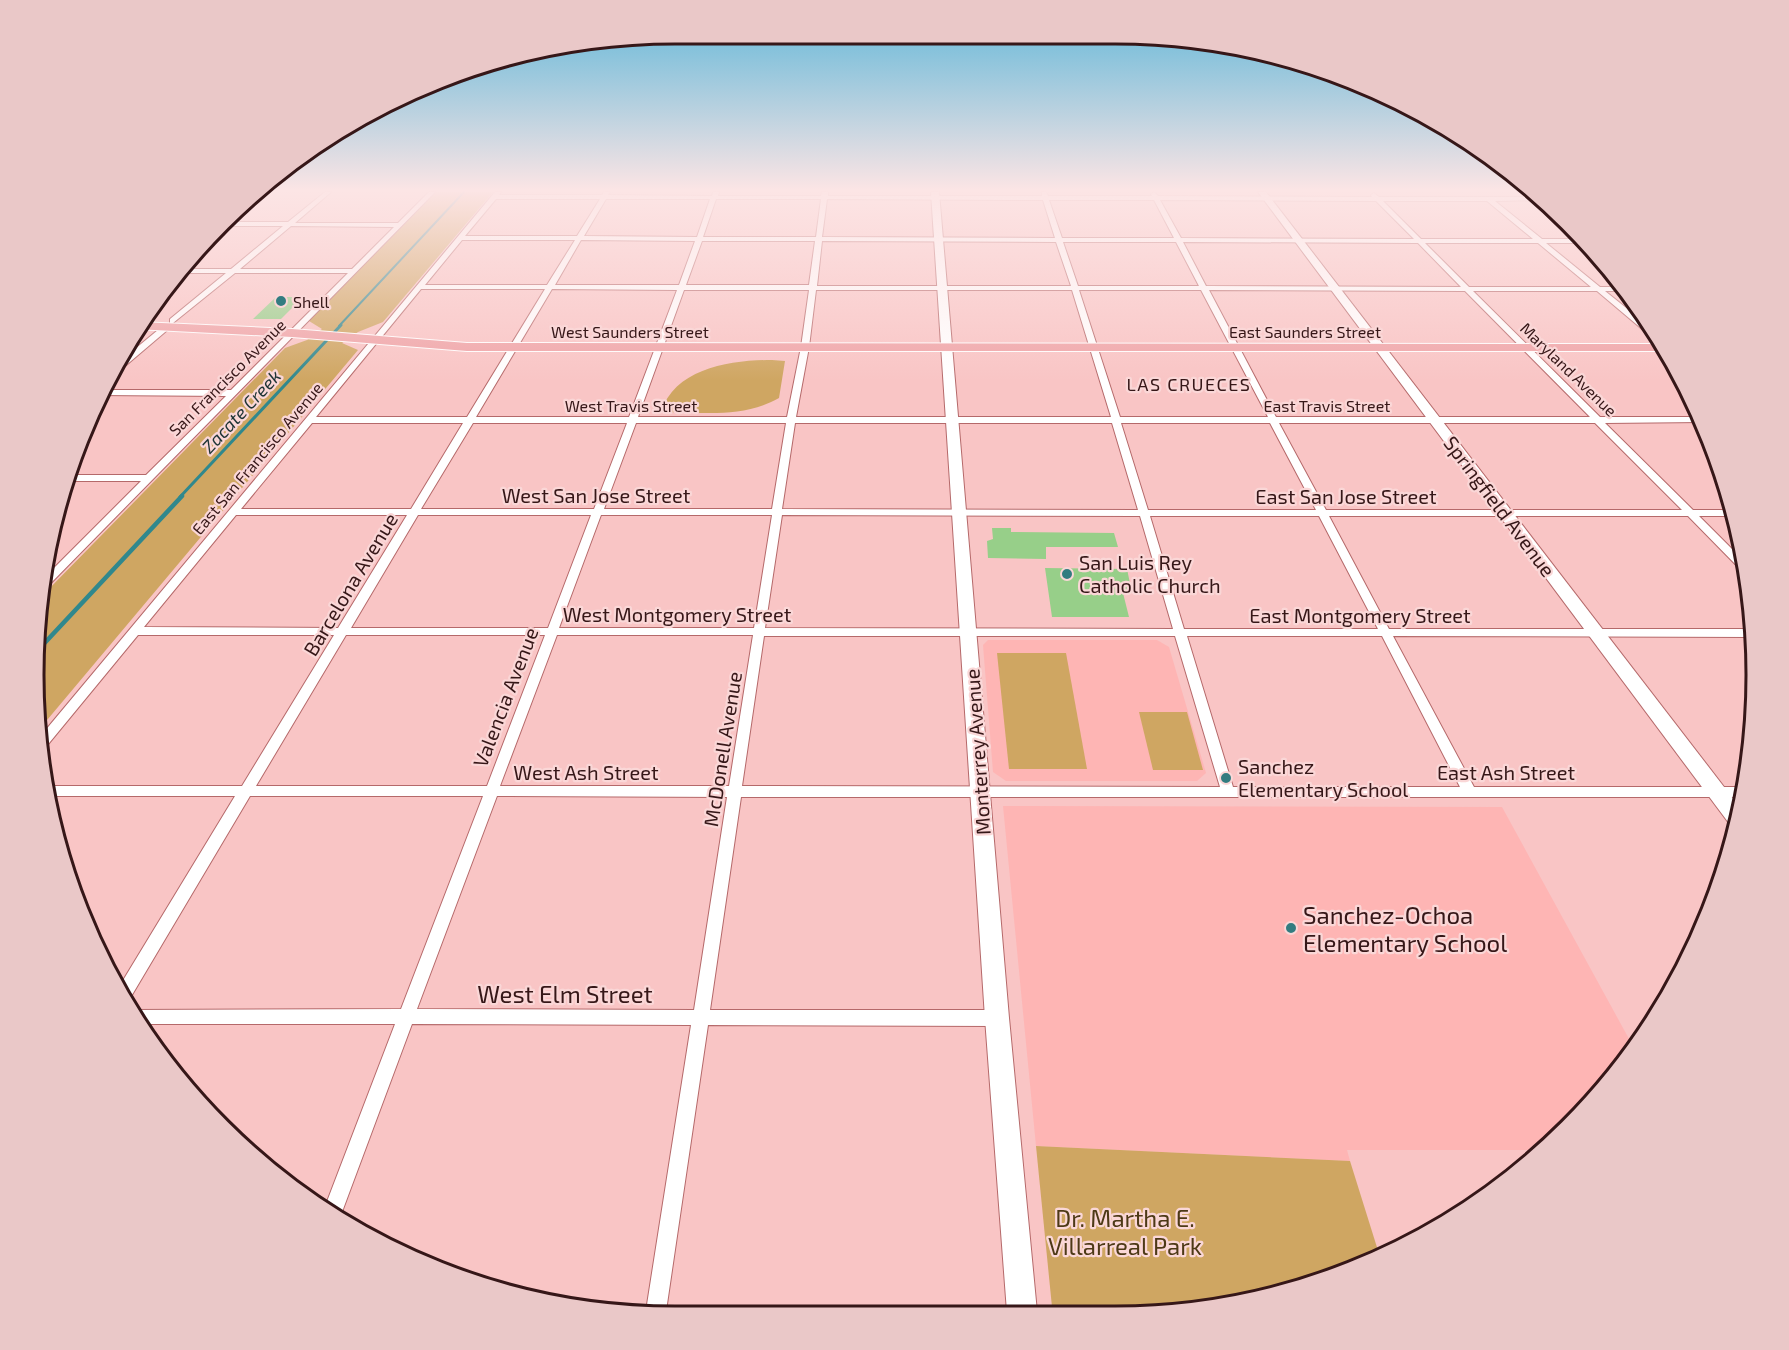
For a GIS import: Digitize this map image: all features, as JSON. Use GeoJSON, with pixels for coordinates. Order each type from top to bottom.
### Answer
{"type":"FeatureCollection","features":[{"type":"Feature","properties":{"kind":"main road"},"geometry":{"type":"LineString","coordinates":[[151,322],[170,324]]}},
{"type":"Feature","properties":{"kind":"main road"},"geometry":{"type":"LineString","coordinates":[[149,325],[170,324]]}},
{"type":"Feature","properties":{"kind":"main road","name":"West Saunders Street"},"geometry":{"type":"LineString","coordinates":[[170,324],[273,334],[292,333],[515,347],[946,347]]}},
{"type":"Feature","properties":{"kind":"main road","name":"East Saunders Street"},"geometry":{"type":"LineString","coordinates":[[946,347],[1654,348]]}},
{"type":"Feature","properties":{"kind":"street"},"geometry":{"type":"LineString","coordinates":[[128,359],[252,255]]}},
{"type":"Feature","properties":{"kind":"street","name":"San Francisco Avenue"},"geometry":{"type":"LineString","coordinates":[[52,576],[370,255]]}},
{"type":"Feature","properties":{"kind":"street","name":"East San Francisco Avenue"},"geometry":{"type":"LineString","coordinates":[[47,737],[445,255]]}},
{"type":"Feature","properties":{"kind":"street","name":"Barcelona Avenue"},"geometry":{"type":"LineString","coordinates":[[127,989],[569,255]]}},
{"type":"Feature","properties":{"kind":"street","name":"Valencia Avenue"},"geometry":{"type":"LineString","coordinates":[[335,1207],[660,347],[693,255]]}},
{"type":"Feature","properties":{"kind":"street","name":"McDonell Avenue"},"geometry":{"type":"LineString","coordinates":[[657,1306],[791,420],[805,347],[816,255]]}},
{"type":"Feature","properties":{"kind":"street","name":"Monterrey Avenue"},"geometry":{"type":"LineString","coordinates":[[939,255],[996,1018],[1022,1306]]}},
{"type":"Feature","properties":{"kind":"street"},"geometry":{"type":"LineString","coordinates":[[1063,255],[1094,348],[1228,792]]}},
{"type":"Feature","properties":{"kind":"street"},"geometry":{"type":"LineString","coordinates":[[1186,255],[1470,792]]}},
{"type":"Feature","properties":{"kind":"street","name":"Springfield Avenue"},"geometry":{"type":"LineString","coordinates":[[1310,255],[1730,810]]}},
{"type":"Feature","properties":{"kind":"street","name":"Maryland Avenue"},"geometry":{"type":"LineString","coordinates":[[1433,255],[1734,556]]}},
{"type":"Feature","properties":{"kind":"street"},"geometry":{"type":"LineString","coordinates":[[1557,255],[1636,320]]}},
{"type":"Feature","properties":{"kind":"street"},"geometry":{"type":"LineString","coordinates":[[190,271],[354,271]]}},
{"type":"Feature","properties":{"kind":"street"},"geometry":{"type":"LineString","coordinates":[[419,287],[1613,289]]}},
{"type":"Feature","properties":{"kind":"street"},"geometry":{"type":"LineString","coordinates":[[111,393],[232,393]]}},
{"type":"Feature","properties":{"kind":"street","name":"West Travis Street"},"geometry":{"type":"LineString","coordinates":[[310,420],[952,420]]}},
{"type":"Feature","properties":{"kind":"street","name":"East Travis Street"},"geometry":{"type":"LineString","coordinates":[[952,420],[1691,420]]}},
{"type":"Feature","properties":{"kind":"street"},"geometry":{"type":"LineString","coordinates":[[75,478],[148,478]]}},
{"type":"Feature","properties":{"kind":"street","name":"West San Jose Street"},"geometry":{"type":"LineString","coordinates":[[234,512],[959,514]]}},
{"type":"Feature","properties":{"kind":"street","name":"East San Jose Street"},"geometry":{"type":"LineString","coordinates":[[959,514],[1724,513]]}},
{"type":"Feature","properties":{"kind":"street","name":"West Montgomery Street"},"geometry":{"type":"LineString","coordinates":[[134,631],[968,632]]}},
{"type":"Feature","properties":{"kind":"street","name":"East Montgomery Street"},"geometry":{"type":"LineString","coordinates":[[968,632],[1744,633]]}},
{"type":"Feature","properties":{"kind":"street","name":"West Ash Street"},"geometry":{"type":"LineString","coordinates":[[55,791],[980,791]]}},
{"type":"Feature","properties":{"kind":"street","name":"East Ash Street"},"geometry":{"type":"LineString","coordinates":[[980,791],[1734,792]]}},
{"type":"Feature","properties":{"kind":"street","name":"West Elm Street"},"geometry":{"type":"LineString","coordinates":[[144,1016],[996,1018]]}},
{"type":"Feature","properties":{"kind":"shaded area"},"geometry":{"type":"Polygon","coordinates":[[[988,640],[1157,640],[1169,647],[1206,773],[1197,781],[1006,781],[993,772],[983,645],[988,640]]]}},
{"type":"Feature","properties":{"kind":"shaded area","name":"Sanchez-Ochoa Elementary School"},"geometry":{"type":"Polygon","coordinates":[[[1003,806],[1502,807],[1629,1039],[1589,1091],[1561,1122],[1530,1150],[1347,1150],[1350,1161],[1036,1146],[1003,806]]]}},
{"type":"Feature","properties":{"kind":"green space"},"geometry":{"type":"Polygon","coordinates":[[[374,255],[440,255],[383,322],[358,332],[342,343],[358,350],[46,722],[45,634],[50,588],[285,348],[307,340],[322,329],[309,321],[374,255]]]}},
{"type":"Feature","properties":{"kind":"green space"},"geometry":{"type":"Polygon","coordinates":[[[772,360],[785,361],[779,398],[765,405],[722,413],[661,412],[668,397],[678,385],[691,376],[723,365],[772,360]]]}},
{"type":"Feature","properties":{"kind":"green space"},"geometry":{"type":"Polygon","coordinates":[[[997,653],[1066,653],[1087,769],[1009,769],[997,653]]]}},
{"type":"Feature","properties":{"kind":"green space"},"geometry":{"type":"Polygon","coordinates":[[[1139,712],[1187,712],[1203,770],[1153,770],[1139,712]]]}},
{"type":"Feature","properties":{"kind":"green space","name":"Dr. Martha E. Villarreal Park"},"geometry":{"type":"Polygon","coordinates":[[[1036,1146],[1350,1161],[1377,1248],[1317,1273],[1237,1294],[1155,1305],[1052,1306],[1036,1146]]]}},
{"type":"Feature","properties":{"kind":"building"},"geometry":{"type":"Polygon","coordinates":[[[276,297],[303,297],[281,319],[253,319],[276,297]]]}},
{"type":"Feature","properties":{"kind":"building"},"geometry":{"type":"Polygon","coordinates":[[[992,528],[1011,528],[1011,532],[1114,533],[1118,547],[1046,547],[1046,559],[988,558],[987,541],[993,539],[992,528]]]}},
{"type":"Feature","properties":{"kind":"building"},"geometry":{"type":"Polygon","coordinates":[[[1045,568],[1127,569],[1132,593],[1123,593],[1129,617],[1052,617],[1045,568]]]}},
{"type":"Feature","properties":{"kind":"waterway","name":"Zacate Creek"},"geometry":{"type":"LineString","coordinates":[[339,326],[405,255]]}},
{"type":"Feature","properties":{"kind":"waterway","name":"Zacate Creek"},"geometry":{"type":"LineString","coordinates":[[180,497],[341,325]]}},
{"type":"Feature","properties":{"kind":"waterway","name":"Zacate Creek"},"geometry":{"type":"LineString","coordinates":[[45,643],[182,496]]}},
{"type":"Feature","properties":{"kind":"place","name":"Shell"},"geometry":{"type":"Point","coordinates":[281,301]}},
{"type":"Feature","properties":{"kind":"place","name":"San Luis Rey Catholic Church"},"geometry":{"type":"Point","coordinates":[1067,574]}},
{"type":"Feature","properties":{"kind":"place","name":"Sanchez Elementary School"},"geometry":{"type":"Point","coordinates":[1226,778]}},
{"type":"Feature","properties":{"kind":"place","name":"Sanchez-Ochoa Elementary School"},"geometry":{"type":"Point","coordinates":[1291,928]}},
{"type":"Feature","properties":{"kind":"district","name":"LAS CRUECES"},"geometry":{"type":"Point","coordinates":[1189,384]}}]}
